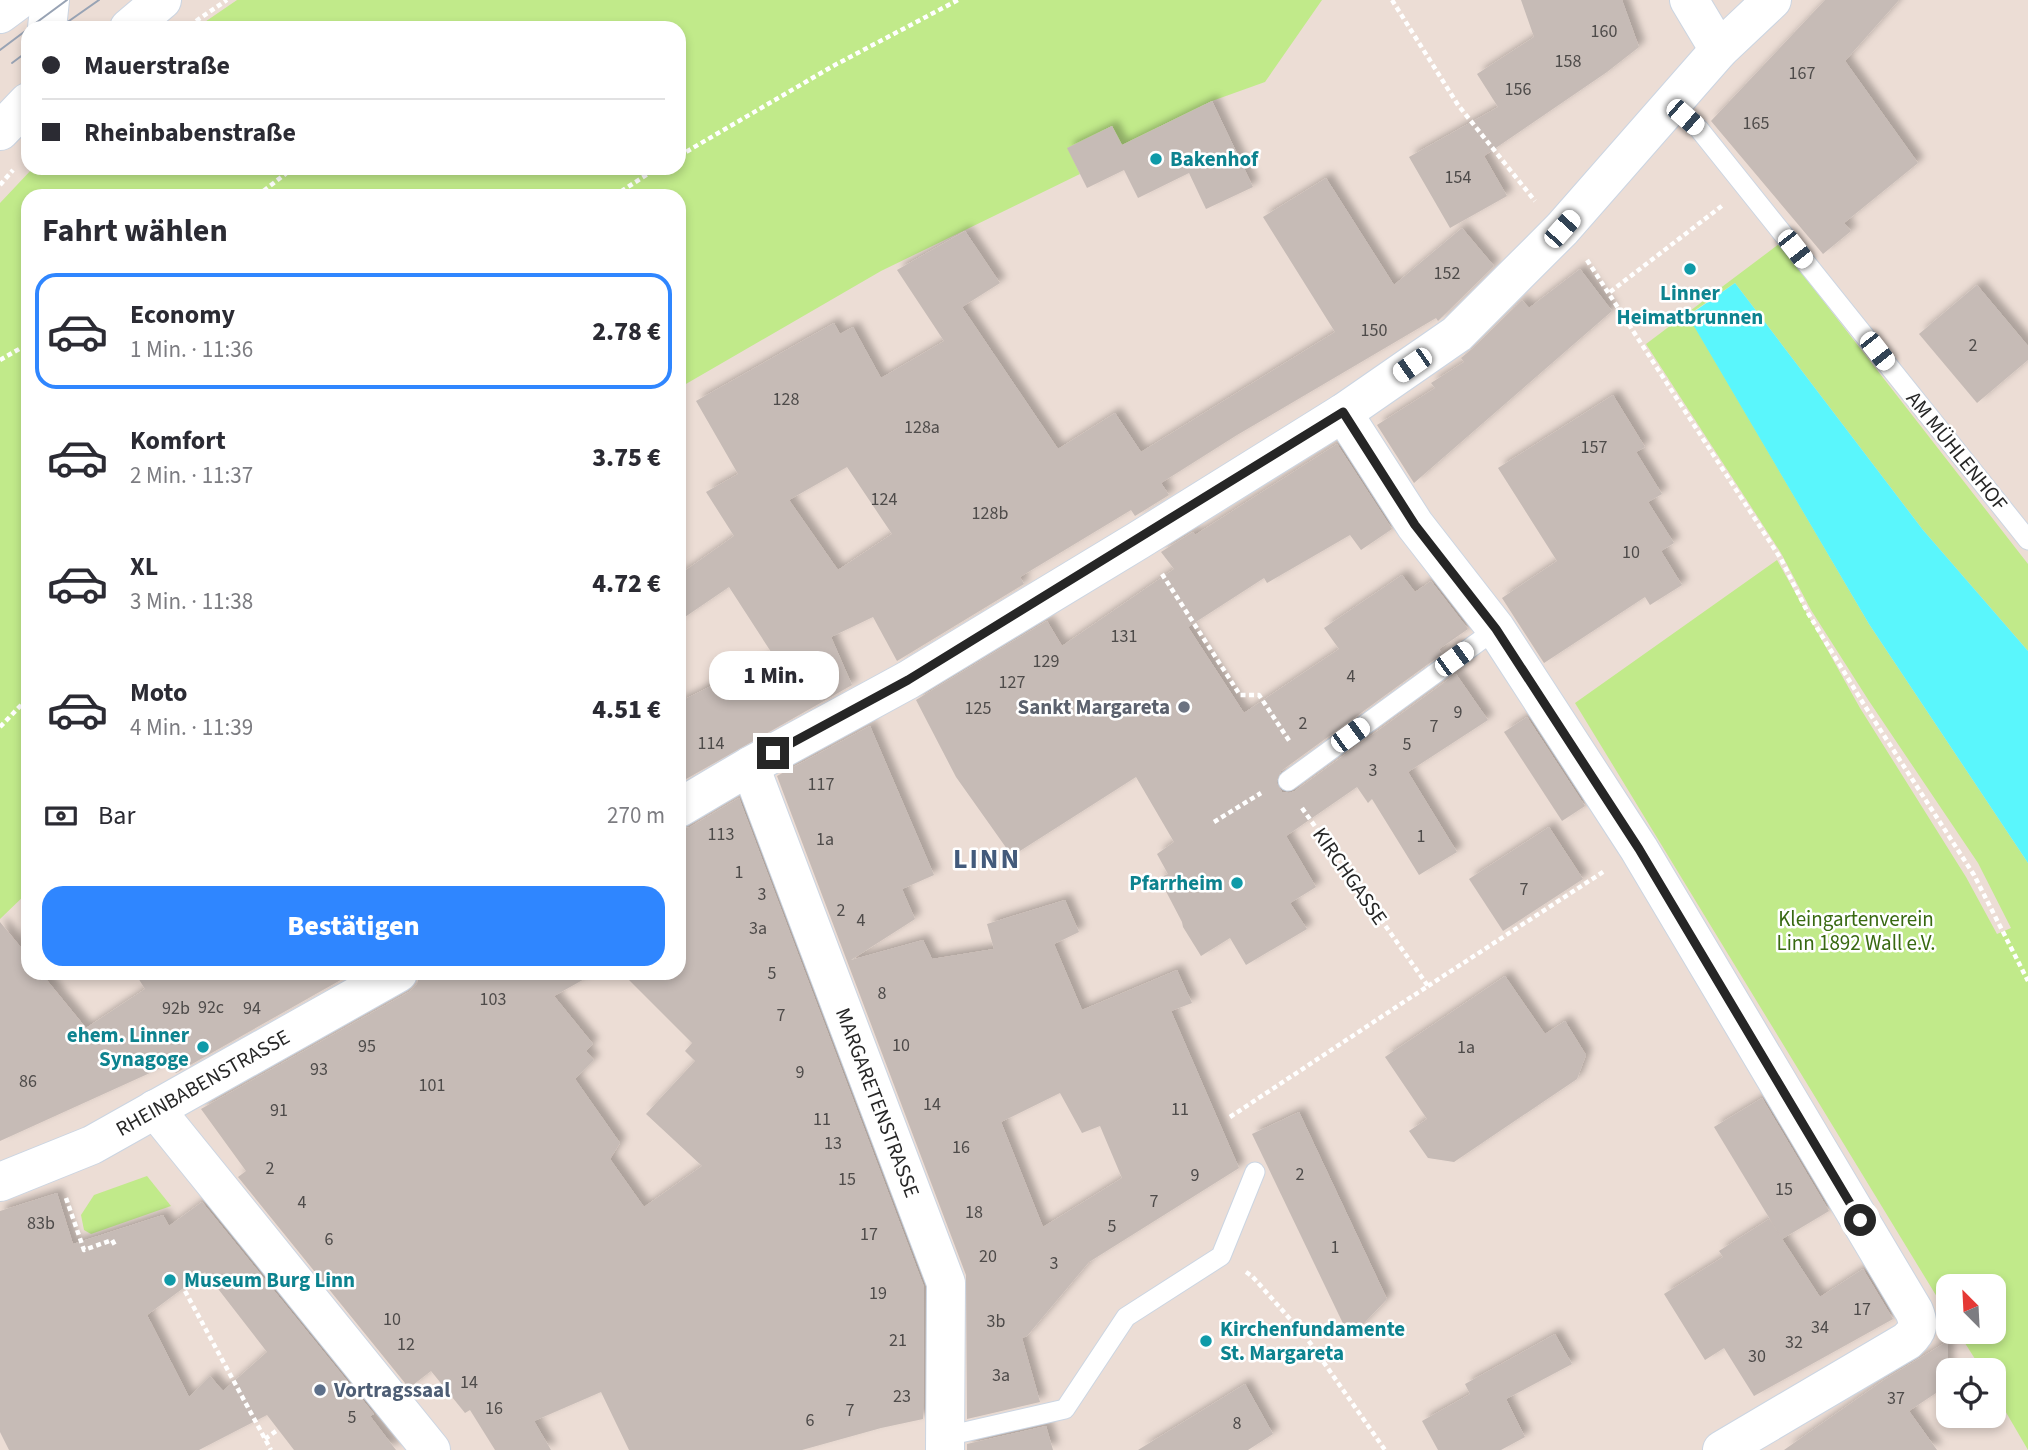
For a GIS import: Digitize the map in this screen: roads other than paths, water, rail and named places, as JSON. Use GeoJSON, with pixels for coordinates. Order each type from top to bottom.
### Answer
{"type":"FeatureCollection","features":[{"type":"Feature","properties":{"kind":"street"},"geometry":{"type":"LineString","coordinates":[[0,14],[19,0]]}},
{"type":"Feature","properties":{"kind":"street"},"geometry":{"type":"LineString","coordinates":[[48,21],[50,0]]}},
{"type":"Feature","properties":{"kind":"street"},"geometry":{"type":"LineString","coordinates":[[137,21],[162,0]]}},
{"type":"Feature","properties":{"kind":"street"},"geometry":{"type":"LineString","coordinates":[[1689,0],[1719,50]]}},
{"type":"Feature","properties":{"kind":"street"},"geometry":{"type":"LineString","coordinates":[[686,804],[908,680],[1139,540],[1343,412],[1457,334],[1562,229],[1719,50],[1772,0]]}},
{"type":"Feature","properties":{"kind":"street"},"geometry":{"type":"LineString","coordinates":[[1343,412],[1415,525],[1496,629],[1639,849],[1919,1323],[1917,1332],[1907,1341],[1722,1450]]}},
{"type":"Feature","properties":{"kind":"street","name":"MARGARETENSTRASSE"},"geometry":{"type":"LineString","coordinates":[[750,766],[946,1283],[946,1443]]}},
{"type":"Feature","properties":{"kind":"street","name":"RHEINBABENSTRASSE"},"geometry":{"type":"LineString","coordinates":[[0,1182],[92,1146],[385,980]]}},
{"type":"Feature","properties":{"kind":"street"},"geometry":{"type":"LineString","coordinates":[[155,1109],[431,1450]]}},
{"type":"Feature","properties":{"kind":"lane","name":"AM MÜHLENHOF"},"geometry":{"type":"LineString","coordinates":[[1672,105],[1699,129],[2028,540]]}},
{"type":"Feature","properties":{"kind":"lane"},"geometry":{"type":"LineString","coordinates":[[1288,781],[1496,629]]}},
{"type":"Feature","properties":{"kind":"lane"},"geometry":{"type":"LineString","coordinates":[[946,1443],[1065,1409],[1126,1317],[1220,1256],[1255,1172]]}},
{"type":"Feature","properties":{"kind":"water"},"geometry":{"type":"Polygon","coordinates":[[[1735,283],[1923,530],[2028,651],[2028,863],[1869,624],[1688,316],[1735,283]]]}},
{"type":"Feature","properties":{"kind":"tram line"},"geometry":{"type":"LineString","coordinates":[[38,21],[67,0]]}},
{"type":"Feature","properties":{"kind":"tram line"},"geometry":{"type":"LineString","coordinates":[[69,21],[99,0]]}},
{"type":"Feature","properties":{"kind":"tram line"},"geometry":{"type":"LineString","coordinates":[[0,50],[21,34]]}},
{"type":"Feature","properties":{"kind":"tram line"},"geometry":{"type":"LineString","coordinates":[[12,63],[21,56]]}},
{"type":"Feature","properties":{"kind":"place","name":"Bakenhof"},"geometry":{"type":"Point","coordinates":[1156,159]}},
{"type":"Feature","properties":{"kind":"place","name":"Linner Heimatbrunnen"},"geometry":{"type":"Point","coordinates":[1690,269]}},
{"type":"Feature","properties":{"kind":"place","name":"Sankt Margareta"},"geometry":{"type":"Point","coordinates":[1184,707]}},
{"type":"Feature","properties":{"kind":"place","name":"Pfarrheim"},"geometry":{"type":"Point","coordinates":[1237,883]}},
{"type":"Feature","properties":{"kind":"place","name":"ehem. Linner Synagoge"},"geometry":{"type":"Point","coordinates":[203,1047]}},
{"type":"Feature","properties":{"kind":"place","name":"Museum Burg Linn"},"geometry":{"type":"Point","coordinates":[170,1280]}},
{"type":"Feature","properties":{"kind":"place","name":"Kirchenfundamente St. Margareta"},"geometry":{"type":"Point","coordinates":[1206,1341]}},
{"type":"Feature","properties":{"kind":"place","name":"Vortragssaal"},"geometry":{"type":"Point","coordinates":[320,1390]}},
{"type":"Feature","properties":{"kind":"district","name":"LINN"},"geometry":{"type":"Point","coordinates":[987,859]}},
{"type":"Feature","properties":{"kind":"park label","name":"Kleingartenverein Linn 1892 Wall e.V."},"geometry":{"type":"Point","coordinates":[1856,931]}}]}
